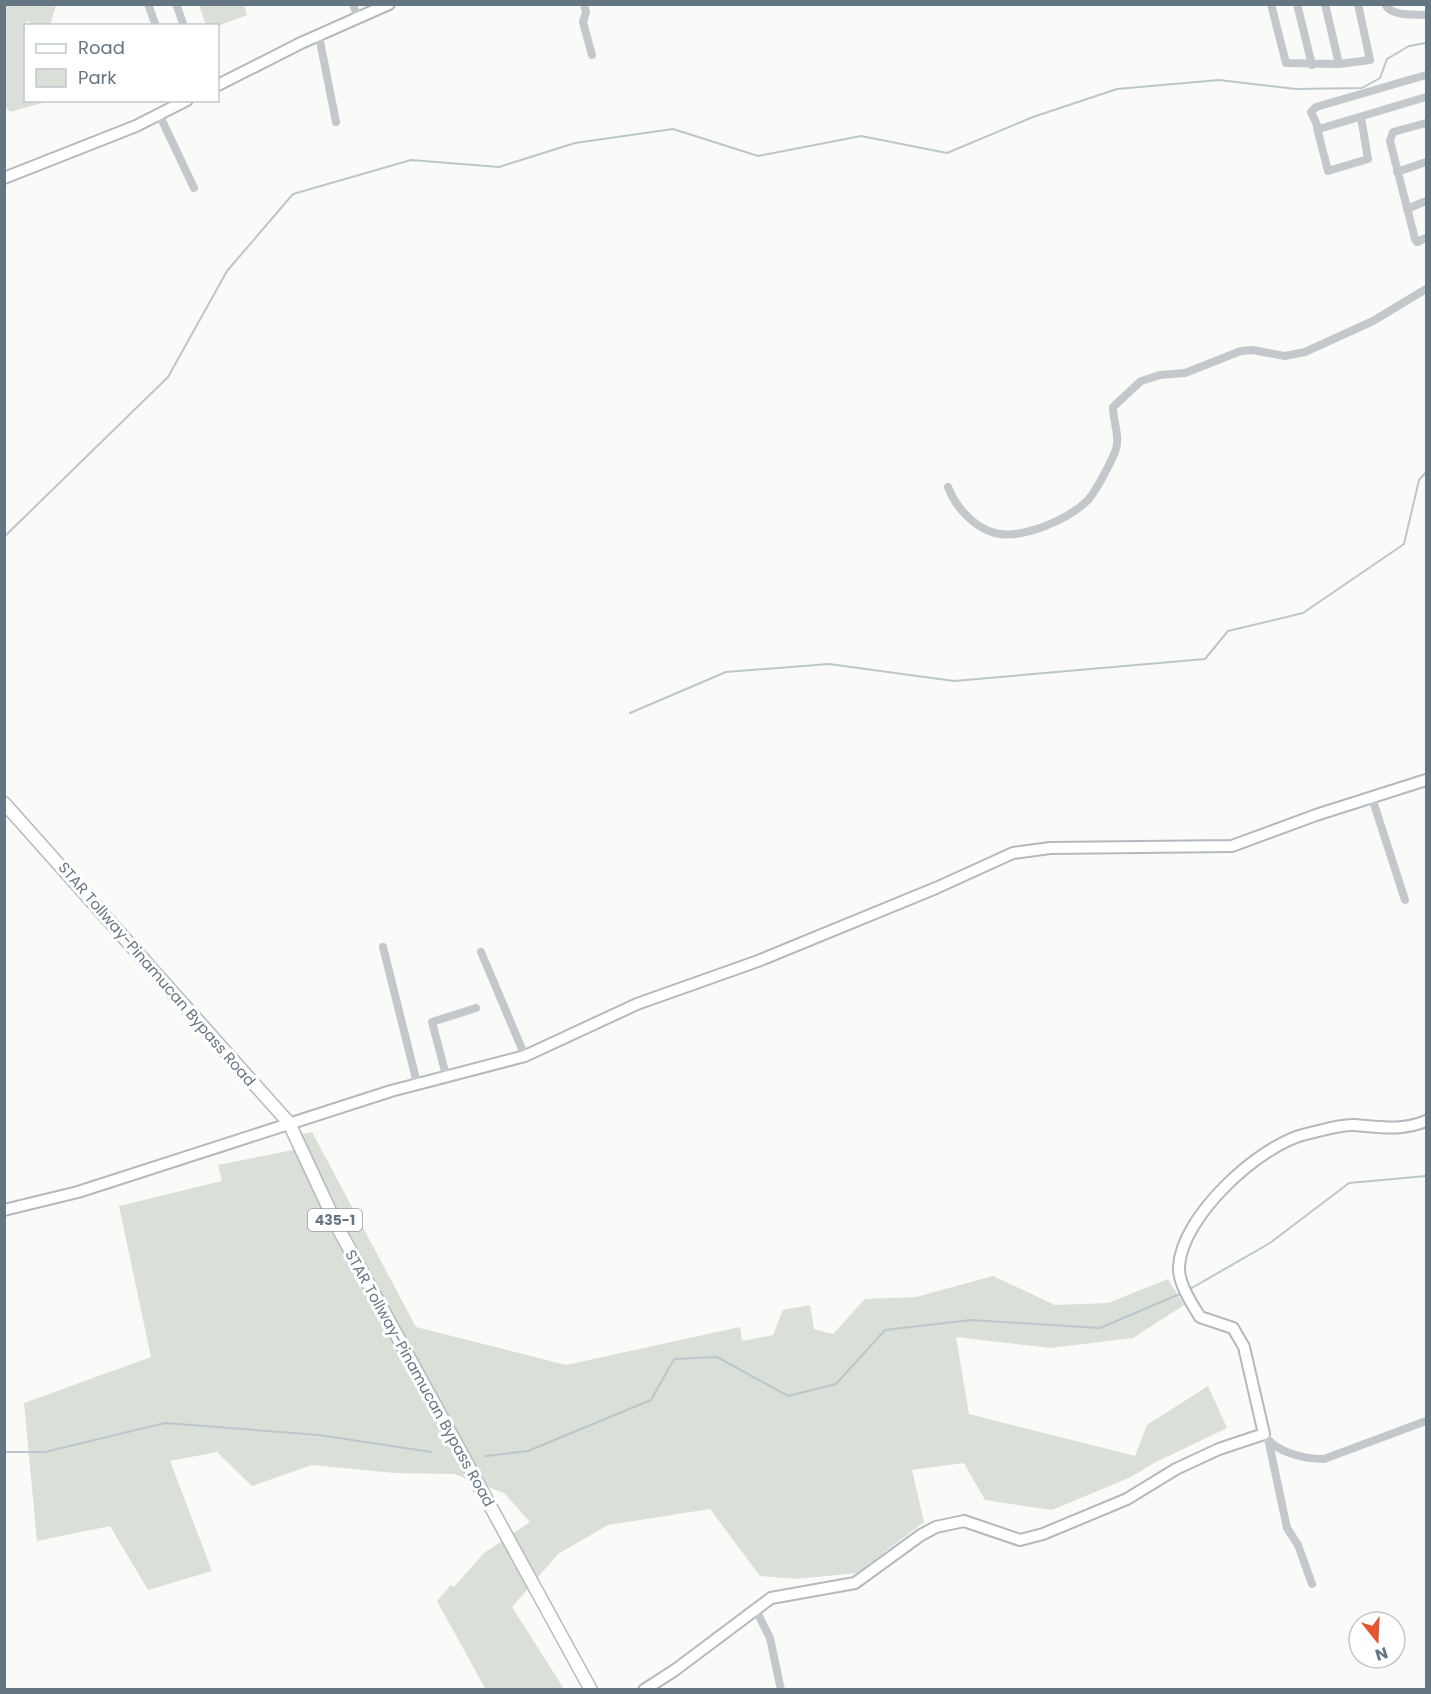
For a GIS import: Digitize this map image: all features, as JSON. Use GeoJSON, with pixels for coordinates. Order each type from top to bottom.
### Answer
{"type":"FeatureCollection","features":[{"type":"Feature","properties":{"kind":"main road","name":"STAR Tollway-Pinamucan Bypass Road"},"geometry":{"type":"LineString","coordinates":[[4,803],[289,1123],[338,1228],[591,1689]]}},
{"type":"Feature","properties":{"kind":"street"},"geometry":{"type":"LineString","coordinates":[[148,4],[155,24]]}},
{"type":"Feature","properties":{"kind":"street"},"geometry":{"type":"LineString","coordinates":[[176,4],[183,24]]}},
{"type":"Feature","properties":{"kind":"street"},"geometry":{"type":"LineString","coordinates":[[353,4],[358,18]]}},
{"type":"Feature","properties":{"kind":"street"},"geometry":{"type":"LineString","coordinates":[[219,85],[389,4]]}},
{"type":"Feature","properties":{"kind":"street"},"geometry":{"type":"LineString","coordinates":[[584,4],[586,12],[583,22],[592,55]]}},
{"type":"Feature","properties":{"kind":"street"},"geometry":{"type":"LineString","coordinates":[[1271,4],[1286,63],[1312,65],[1370,60],[1358,4]]}},
{"type":"Feature","properties":{"kind":"street"},"geometry":{"type":"LineString","coordinates":[[1297,4],[1312,65]]}},
{"type":"Feature","properties":{"kind":"street"},"geometry":{"type":"LineString","coordinates":[[1325,4],[1339,64]]}},
{"type":"Feature","properties":{"kind":"street"},"geometry":{"type":"LineString","coordinates":[[1385,4],[1389,10],[1396,13],[1426,15]]}},
{"type":"Feature","properties":{"kind":"street"},"geometry":{"type":"LineString","coordinates":[[319,36],[336,122]]}},
{"type":"Feature","properties":{"kind":"street"},"geometry":{"type":"LineString","coordinates":[[1361,117],[1368,159],[1328,171],[1311,112],[1316,107],[1426,75]]}},
{"type":"Feature","properties":{"kind":"street"},"geometry":{"type":"LineString","coordinates":[[1317,128],[1426,98]]}},
{"type":"Feature","properties":{"kind":"street"},"geometry":{"type":"LineString","coordinates":[[4,178],[183,102]]}},
{"type":"Feature","properties":{"kind":"street"},"geometry":{"type":"LineString","coordinates":[[159,114],[194,188]]}},
{"type":"Feature","properties":{"kind":"street"},"geometry":{"type":"LineString","coordinates":[[1426,123],[1393,132],[1390,141],[1415,239],[1417,242],[1426,238]]}},
{"type":"Feature","properties":{"kind":"street"},"geometry":{"type":"LineString","coordinates":[[1397,172],[1426,162]]}},
{"type":"Feature","properties":{"kind":"street"},"geometry":{"type":"LineString","coordinates":[[1407,209],[1426,201]]}},
{"type":"Feature","properties":{"kind":"street"},"geometry":{"type":"LineString","coordinates":[[948,487],[954,502],[968,517],[993,533],[1008,536],[1061,520],[1089,498],[1116,451],[1118,438],[1113,407],[1141,381],[1160,375],[1185,373],[1241,351],[1252,350],[1285,356],[1305,352],[1373,321],[1426,289]]}},
{"type":"Feature","properties":{"kind":"street"},"geometry":{"type":"LineString","coordinates":[[4,1210],[78,1192],[417,1083],[525,1056],[637,1004],[758,961],[947,884],[1013,853],[1050,848],[1232,846],[1316,815],[1426,780]]}},
{"type":"Feature","properties":{"kind":"street"},"geometry":{"type":"LineString","coordinates":[[1372,798],[1405,900]]}},
{"type":"Feature","properties":{"kind":"street"},"geometry":{"type":"LineString","coordinates":[[383,947],[417,1083]]}},
{"type":"Feature","properties":{"kind":"street"},"geometry":{"type":"LineString","coordinates":[[481,952],[525,1056]]}},
{"type":"Feature","properties":{"kind":"street"},"geometry":{"type":"LineString","coordinates":[[446,1075],[432,1022],[476,1008]]}},
{"type":"Feature","properties":{"kind":"street"},"geometry":{"type":"LineString","coordinates":[[1311,1584],[1298,1545],[1287,1528],[1244,1347],[1233,1328],[1200,1317],[1179,1270],[1181,1253],[1192,1227],[1220,1191],[1281,1143],[1303,1135],[1354,1125],[1366,1128],[1408,1128],[1426,1120]]}},
{"type":"Feature","properties":{"kind":"street"},"geometry":{"type":"LineString","coordinates":[[644,1689],[697,1654],[755,1608],[780,1594],[855,1583],[921,1535],[955,1522],[964,1521],[1020,1540],[1043,1534],[1127,1499],[1176,1469],[1211,1453],[1266,1438],[1303,1457],[1324,1459],[1426,1421]]}},
{"type":"Feature","properties":{"kind":"street"},"geometry":{"type":"LineString","coordinates":[[755,1608],[770,1638],[781,1689]]}},
{"type":"Feature","properties":{"kind":"green space"},"geometry":{"type":"Polygon","coordinates":[[[5,4],[56,5],[50,24],[32,24],[26,20],[28,24],[24,24],[24,102],[45,102],[10,112],[5,106],[5,4]]]}},
{"type":"Feature","properties":{"kind":"green space"},"geometry":{"type":"Polygon","coordinates":[[[199,5],[244,5],[247,15],[219,26],[206,24],[199,5]]]}},
{"type":"Feature","properties":{"kind":"green space"},"geometry":{"type":"Polygon","coordinates":[[[312,1132],[416,1327],[566,1365],[740,1327],[742,1341],[773,1335],[783,1310],[810,1305],[814,1329],[833,1334],[865,1299],[916,1297],[993,1276],[1055,1305],[1108,1303],[1168,1279],[1184,1305],[1133,1338],[1050,1348],[956,1337],[969,1414],[1135,1456],[1147,1425],[1208,1386],[1227,1428],[1154,1463],[1131,1477],[1052,1510],[985,1500],[964,1463],[912,1470],[924,1522],[857,1573],[797,1579],[760,1576],[710,1509],[608,1525],[558,1554],[512,1607],[564,1689],[486,1690],[437,1601],[451,1585],[454,1587],[484,1553],[530,1522],[504,1493],[454,1474],[395,1473],[312,1465],[252,1486],[217,1452],[170,1461],[212,1571],[148,1590],[110,1526],[37,1541],[24,1403],[151,1357],[119,1206],[222,1181],[218,1165],[293,1150],[290,1137],[312,1132]]]}},
{"type":"Feature","properties":{"kind":"waterway"},"geometry":{"type":"LineString","coordinates":[[4,537],[168,377],[227,271],[293,194],[411,160],[499,167],[575,143],[673,129],[758,156],[861,136],[947,153],[1033,117],[1117,89],[1219,80],[1296,89],[1362,88],[1380,78],[1387,59],[1409,46],[1426,43]]}},
{"type":"Feature","properties":{"kind":"waterway"},"geometry":{"type":"LineString","coordinates":[[630,713],[726,672],[829,664],[954,681],[1205,659],[1228,631],[1303,613],[1404,544],[1419,480],[1426,472]]}},
{"type":"Feature","properties":{"kind":"waterway"},"geometry":{"type":"LineString","coordinates":[[1190,1289],[1270,1243],[1349,1183],[1426,1176]]}},
{"type":"Feature","properties":{"kind":"waterway"},"geometry":{"type":"LineString","coordinates":[[486,1456],[528,1451],[651,1400],[674,1359],[717,1357],[788,1396],[836,1384],[885,1330],[971,1320],[1100,1328],[1182,1293]]}},
{"type":"Feature","properties":{"kind":"waterway"},"geometry":{"type":"LineString","coordinates":[[4,1452],[45,1452],[165,1423],[319,1435],[431,1452]]}}]}
